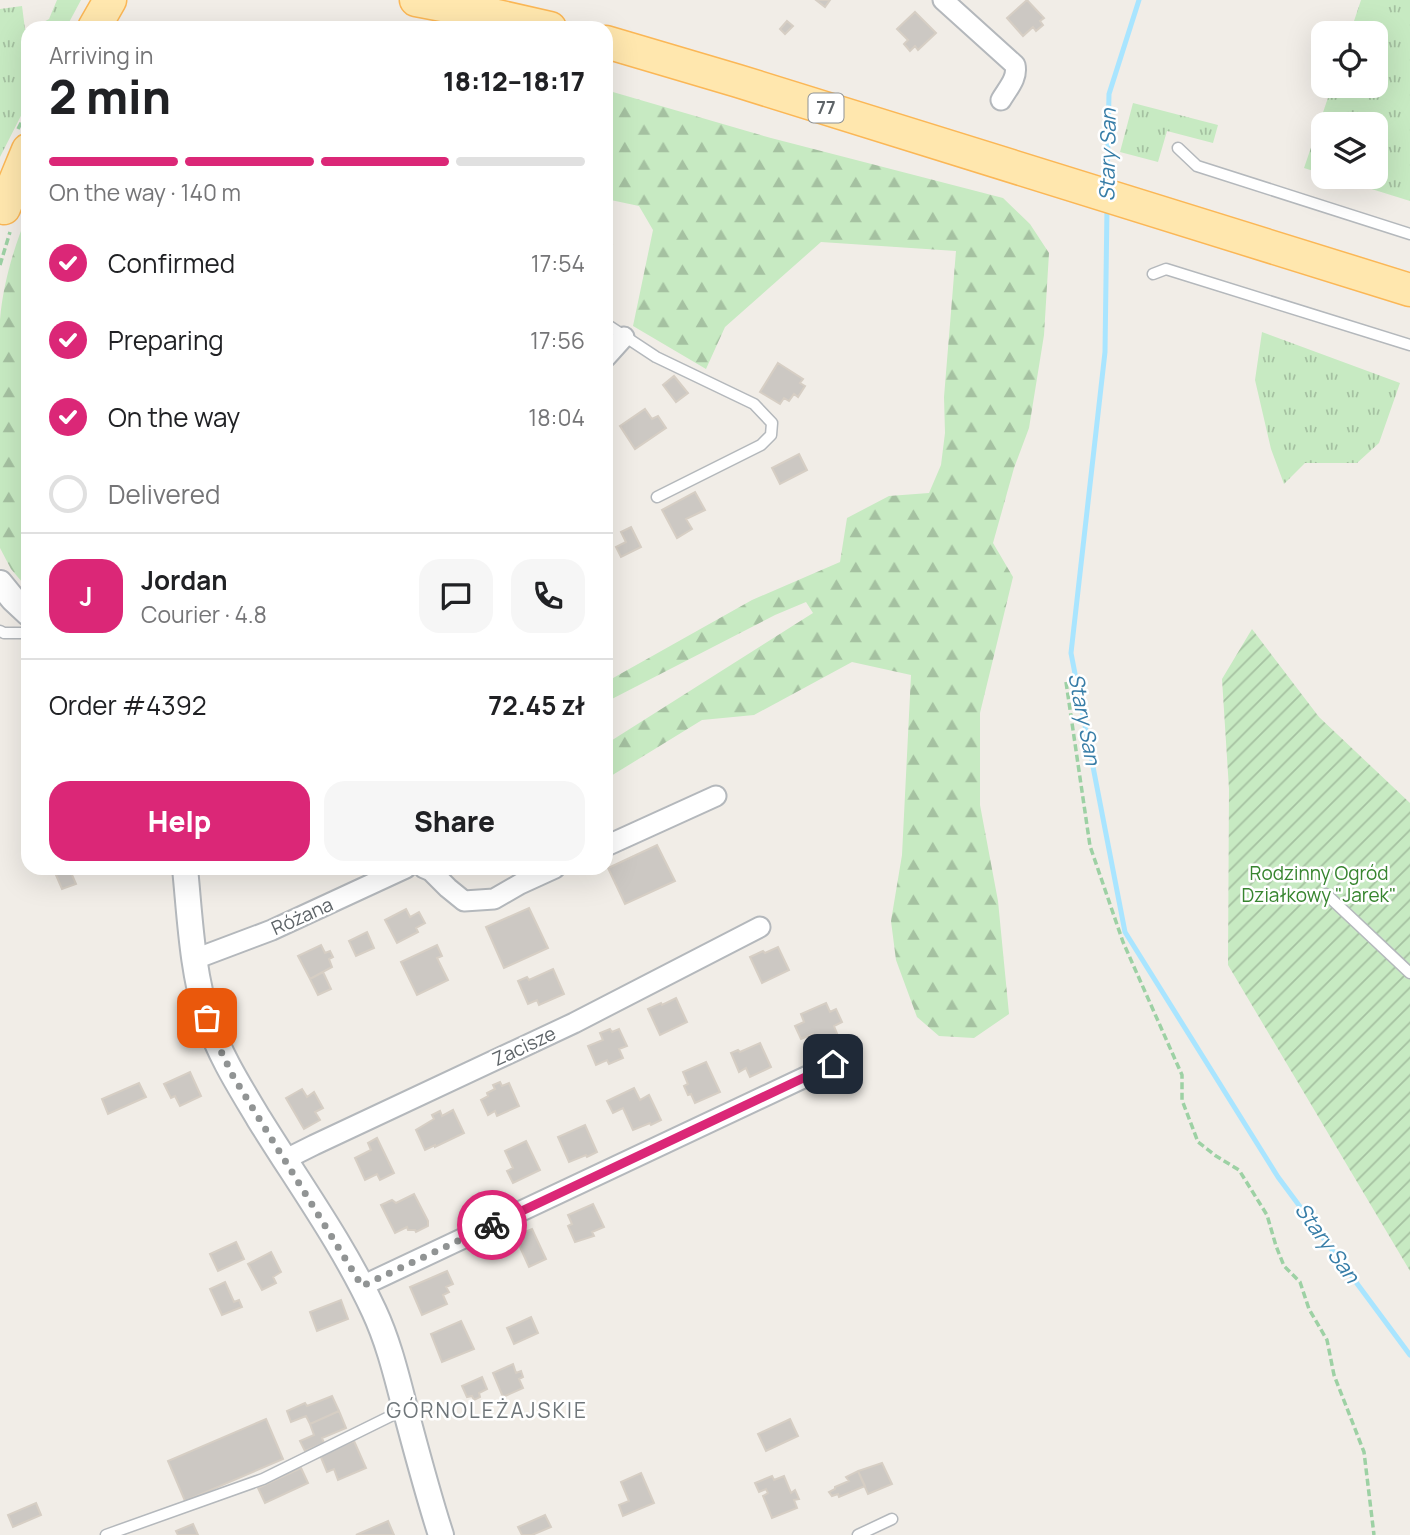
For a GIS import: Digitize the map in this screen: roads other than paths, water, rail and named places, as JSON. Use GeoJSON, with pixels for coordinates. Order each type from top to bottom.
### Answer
{"type":"FeatureCollection","features":[{"type":"Feature","properties":{"kind":"main road"},"geometry":{"type":"LineString","coordinates":[[98,21],[110,0]]}},
{"type":"Feature","properties":{"kind":"main road"},"geometry":{"type":"LineString","coordinates":[[416,0],[519,21]]}},
{"type":"Feature","properties":{"kind":"main road","name":"77"},"geometry":{"type":"LineString","coordinates":[[613,45],[1410,290]]}},
{"type":"Feature","properties":{"kind":"main road"},"geometry":{"type":"LineString","coordinates":[[2,212],[21,167]]}},
{"type":"Feature","properties":{"kind":"street"},"geometry":{"type":"LineString","coordinates":[[943,0],[1014,65],[1017,72],[1001,100]]}},
{"type":"Feature","properties":{"kind":"street"},"geometry":{"type":"LineString","coordinates":[[613,349],[624,337]]}},
{"type":"Feature","properties":{"kind":"street"},"geometry":{"type":"LineString","coordinates":[[0,583],[21,606]]}},
{"type":"Feature","properties":{"kind":"street"},"geometry":{"type":"LineString","coordinates":[[613,843],[716,796]]}},
{"type":"Feature","properties":{"kind":"street"},"geometry":{"type":"LineString","coordinates":[[186,875],[201,996],[215,1039],[233,1076],[362,1286],[384,1337],[441,1535]]}},
{"type":"Feature","properties":{"kind":"street","name":"Różana"},"geometry":{"type":"LineString","coordinates":[[195,959],[272,930],[391,875]]}},
{"type":"Feature","properties":{"kind":"street"},"geometry":{"type":"LineString","coordinates":[[435,875],[464,901],[495,899],[540,875]]}},
{"type":"Feature","properties":{"kind":"street","name":"Zacisze"},"geometry":{"type":"LineString","coordinates":[[285,1160],[574,1023],[760,927]]}},
{"type":"Feature","properties":{"kind":"street"},"geometry":{"type":"LineString","coordinates":[[362,1286],[833,1064]]}},
{"type":"Feature","properties":{"kind":"lane"},"geometry":{"type":"LineString","coordinates":[[1178,148],[1197,166],[1410,234]]}},
{"type":"Feature","properties":{"kind":"lane"},"geometry":{"type":"LineString","coordinates":[[1153,274],[1166,269],[1410,345]]}},
{"type":"Feature","properties":{"kind":"lane"},"geometry":{"type":"LineString","coordinates":[[613,329],[656,357],[754,404],[772,423],[771,435],[761,445],[657,496]]}},
{"type":"Feature","properties":{"kind":"lane"},"geometry":{"type":"LineString","coordinates":[[0,631],[21,633]]}},
{"type":"Feature","properties":{"kind":"lane"},"geometry":{"type":"LineString","coordinates":[[1326,894],[1410,973]]}},
{"type":"Feature","properties":{"kind":"lane"},"geometry":{"type":"LineString","coordinates":[[106,1535],[263,1479],[405,1409]]}},
{"type":"Feature","properties":{"kind":"lane"},"geometry":{"type":"LineString","coordinates":[[858,1535],[891,1519]]}},
{"type":"Feature","properties":{"kind":"waterway","name":"Stary San"},"geometry":{"type":"LineString","coordinates":[[1107,186],[1109,94],[1139,0]]}},
{"type":"Feature","properties":{"kind":"waterway","name":"Stary San"},"geometry":{"type":"LineString","coordinates":[[1107,207],[1105,352],[1071,653],[1125,932],[1278,1177],[1410,1355]]}},
{"type":"Feature","properties":{"kind":"district","name":"GÓRNOLEŻAJSKIE"},"geometry":{"type":"Point","coordinates":[487,1411]}},
{"type":"Feature","properties":{"kind":"park label","name":"Rodzinny Ogród Działkowy \"Jarek\""},"geometry":{"type":"Point","coordinates":[1319,884]}}]}
